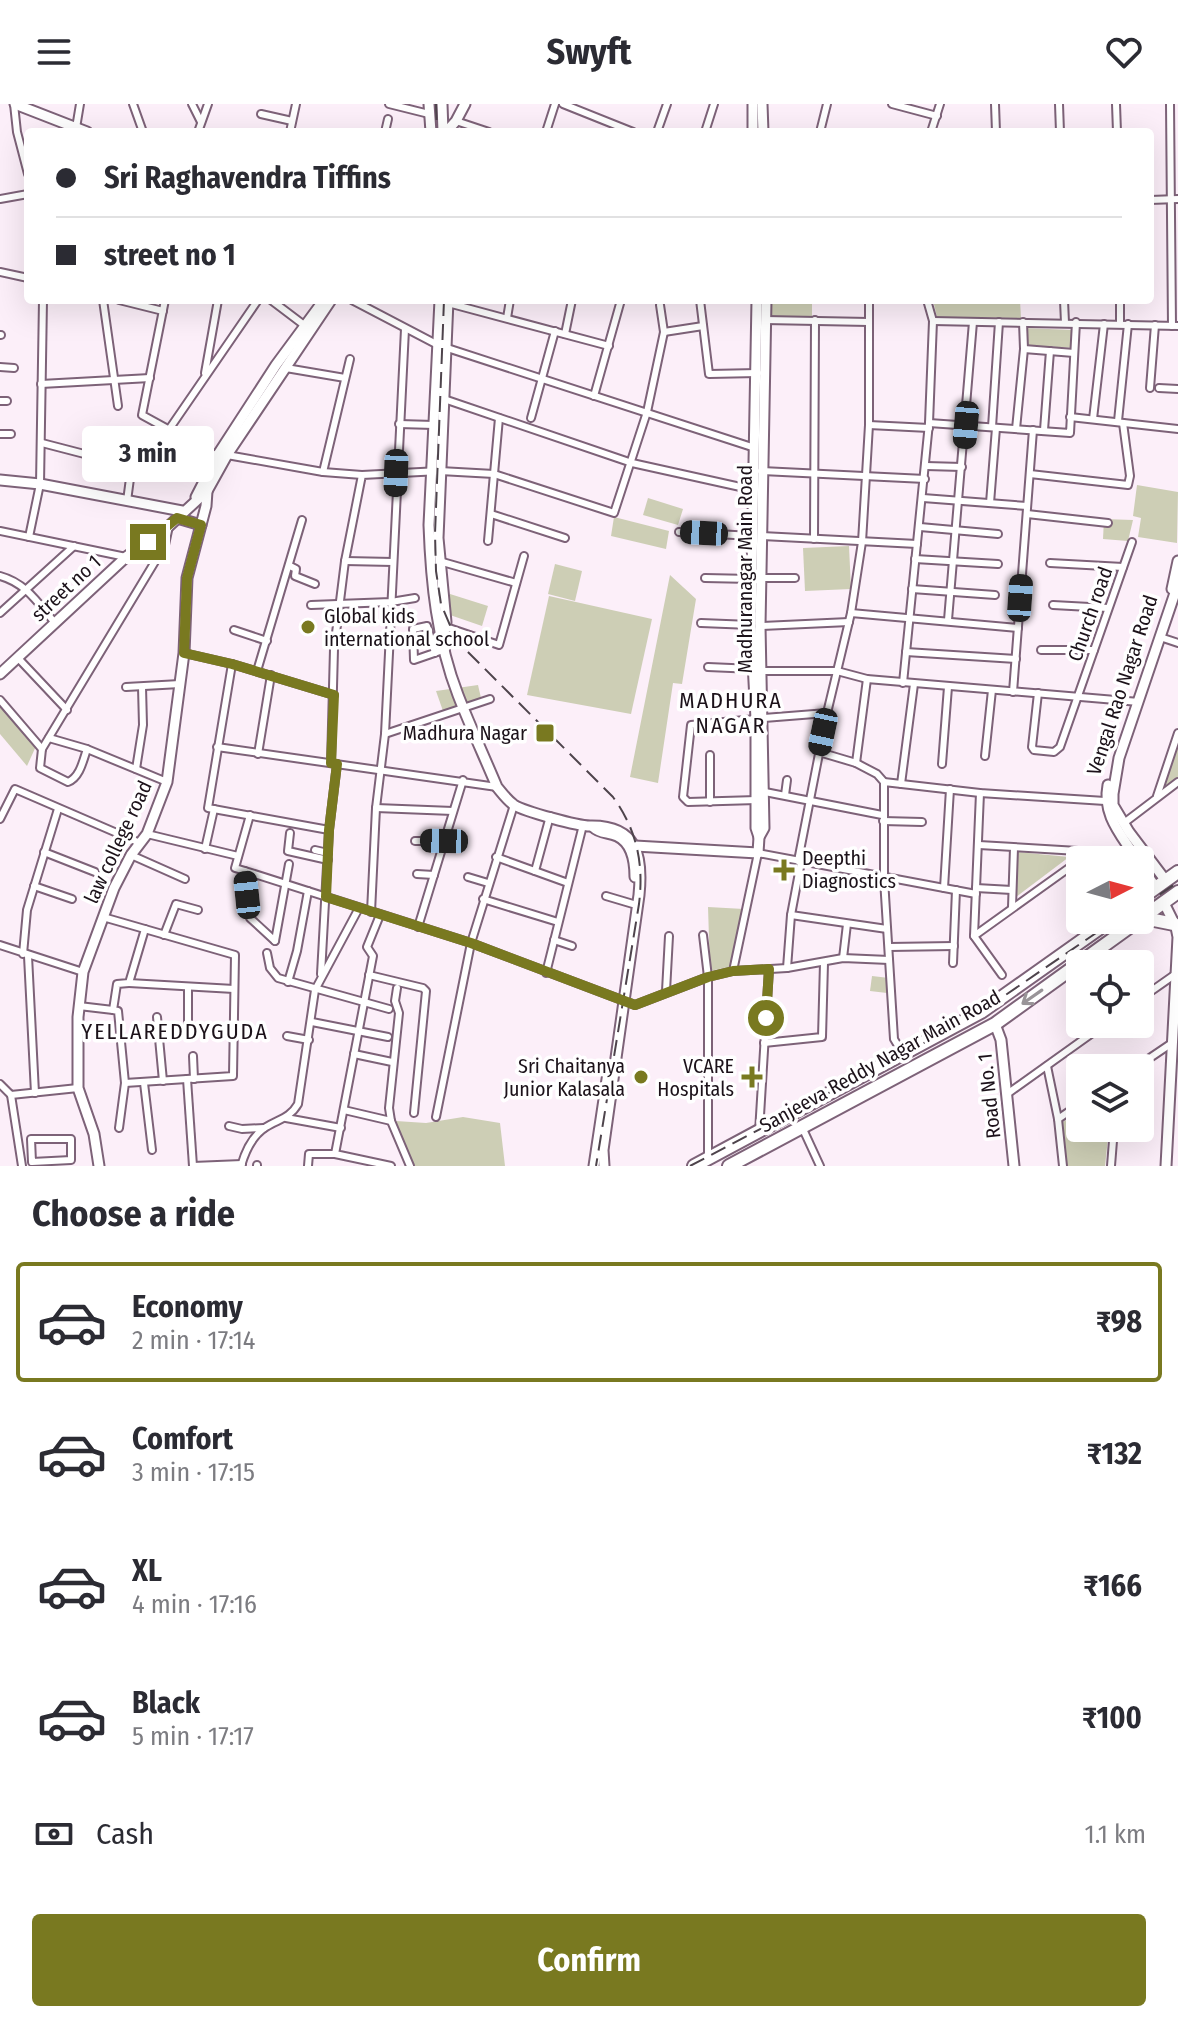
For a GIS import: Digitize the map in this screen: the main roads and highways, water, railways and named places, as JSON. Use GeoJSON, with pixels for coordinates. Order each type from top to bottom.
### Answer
{"type":"FeatureCollection","features":[{"type":"Feature","properties":{"kind":"highway"},"geometry":{"type":"LineString","coordinates":[[1154,890],[1178,872]]}},
{"type":"Feature","properties":{"kind":"highway","name":"Sanjeeva Reddy Nagar Main Road"},"geometry":{"type":"LineString","coordinates":[[1154,911],[1174,898]]}},
{"type":"Feature","properties":{"kind":"highway"},"geometry":{"type":"LineString","coordinates":[[1154,920],[1176,925]]}},
{"type":"Feature","properties":{"kind":"highway","name":"Sanjeeva Reddy Nagar Main Road"},"geometry":{"type":"LineString","coordinates":[[694,1166],[981,1012],[1091,934]]}},
{"type":"Feature","properties":{"kind":"highway","name":"Sanjeeva Reddy Nagar Main Road"},"geometry":{"type":"LineString","coordinates":[[729,1166],[995,1024],[1122,934]]}},
{"type":"Feature","properties":{"kind":"main road"},"geometry":{"type":"LineString","coordinates":[[15,104],[76,128]]}},
{"type":"Feature","properties":{"kind":"main road"},"geometry":{"type":"LineString","coordinates":[[442,104],[444,128]]}},
{"type":"Feature","properties":{"kind":"main road"},"geometry":{"type":"LineString","coordinates":[[448,128],[465,104]]}},
{"type":"Feature","properties":{"kind":"main road"},"geometry":{"type":"LineString","coordinates":[[753,104],[753,128]]}},
{"type":"Feature","properties":{"kind":"main road"},"geometry":{"type":"LineString","coordinates":[[762,104],[763,128]]}},
{"type":"Feature","properties":{"kind":"main road","name":"street no 1"},"geometry":{"type":"LineString","coordinates":[[0,674],[126,557],[169,526],[194,501],[304,325],[321,304]]}},
{"type":"Feature","properties":{"kind":"main road","name":"street no 1"},"geometry":{"type":"LineString","coordinates":[[221,454],[286,368],[328,304]]}},
{"type":"Feature","properties":{"kind":"main road"},"geometry":{"type":"LineString","coordinates":[[442,304],[444,399],[435,472],[430,562],[441,647],[497,787],[514,805],[621,838],[627,846],[635,872],[603,1150],[604,1166]]}},
{"type":"Feature","properties":{"kind":"main road","name":"Madhuranagar Main Road"},"geometry":{"type":"LineString","coordinates":[[758,304],[762,320]]}},
{"type":"Feature","properties":{"kind":"main road","name":"Madhuranagar Main Road"},"geometry":{"type":"LineString","coordinates":[[759,837],[764,828],[765,792],[756,578],[762,320],[765,304]]}},
{"type":"Feature","properties":{"kind":"main road"},"geometry":{"type":"LineString","coordinates":[[441,647],[446,627],[439,560],[434,425],[442,346]]}},
{"type":"Feature","properties":{"kind":"main road","name":"Madhuranagar Main Road"},"geometry":{"type":"LineString","coordinates":[[757,536],[754,490],[758,471],[755,448],[761,373]]}},
{"type":"Feature","properties":{"kind":"main road"},"geometry":{"type":"LineString","coordinates":[[0,480],[40,484],[127,501],[180,515],[201,525]]}},
{"type":"Feature","properties":{"kind":"main road","name":"law college road"},"geometry":{"type":"LineString","coordinates":[[99,1166],[94,1134],[78,1088],[79,1006],[83,972],[114,888],[131,855],[147,834],[167,782],[184,653],[187,578],[201,525],[204,488]]}},
{"type":"Feature","properties":{"kind":"main road","name":"Vengal Rao Nagar Road"},"geometry":{"type":"LineString","coordinates":[[1159,636],[1178,561]]}},
{"type":"Feature","properties":{"kind":"main road","name":"Vengal Rao Nagar Road"},"geometry":{"type":"LineString","coordinates":[[1161,885],[1113,805],[1113,794],[1119,758],[1178,584]]}},
{"type":"Feature","properties":{"kind":"main road","name":"Vengal Rao Nagar Road"},"geometry":{"type":"LineString","coordinates":[[1129,846],[1108,813],[1105,801],[1113,760],[1137,702]]}},
{"type":"Feature","properties":{"kind":"main road","name":"Madhuranagar Main Road"},"geometry":{"type":"LineString","coordinates":[[635,846],[758,853],[760,719]]}},
{"type":"Feature","properties":{"kind":"main road"},"geometry":{"type":"LineString","coordinates":[[588,826],[598,825],[621,831],[635,846],[641,882],[594,1166]]}},
{"type":"Feature","properties":{"kind":"main road","name":"Vengal Rao Nagar Road"},"geometry":{"type":"LineString","coordinates":[[1154,878],[1161,885]]}},
{"type":"Feature","properties":{"kind":"main road"},"geometry":{"type":"LineString","coordinates":[[1168,1166],[1177,973],[1174,898]]}},
{"type":"Feature","properties":{"kind":"main road","name":"Road No. 1"},"geometry":{"type":"LineString","coordinates":[[995,1024],[1001,1040],[1014,1166]]}},
{"type":"Feature","properties":{"kind":"main road"},"geometry":{"type":"LineString","coordinates":[[1168,1166],[1178,1030]]}},
{"type":"Feature","properties":{"kind":"railway"},"geometry":{"type":"LineString","coordinates":[[436,104],[437,128]]}},
{"type":"Feature","properties":{"kind":"railway"},"geometry":{"type":"LineString","coordinates":[[444,304],[435,534],[441,604],[463,647],[613,797],[628,822],[637,848],[639,904],[596,1166]]}},
{"type":"Feature","properties":{"kind":"railway"},"geometry":{"type":"LineString","coordinates":[[1154,898],[1178,882]]}},
{"type":"Feature","properties":{"kind":"railway"},"geometry":{"type":"LineString","coordinates":[[690,1166],[975,1016],[1095,934]]}},
{"type":"Feature","properties":{"kind":"place","name":"Global kids international school"},"geometry":{"type":"Point","coordinates":[308,627]}},
{"type":"Feature","properties":{"kind":"place","name":"Madhura Nagar"},"geometry":{"type":"Point","coordinates":[545,733]}},
{"type":"Feature","properties":{"kind":"place","name":"Deepthi Diagnostics"},"geometry":{"type":"Point","coordinates":[784,870]}},
{"type":"Feature","properties":{"kind":"place","name":"Sri Chaitanya Junior Kalasala"},"geometry":{"type":"Point","coordinates":[641,1077]}},
{"type":"Feature","properties":{"kind":"place","name":"VCARE Hospitals"},"geometry":{"type":"Point","coordinates":[752,1077]}},
{"type":"Feature","properties":{"kind":"district","name":"MADHURA NAGAR"},"geometry":{"type":"Point","coordinates":[731,712]}},
{"type":"Feature","properties":{"kind":"district","name":"YELLAREDDYGUDA"},"geometry":{"type":"Point","coordinates":[175,1031]}}]}
